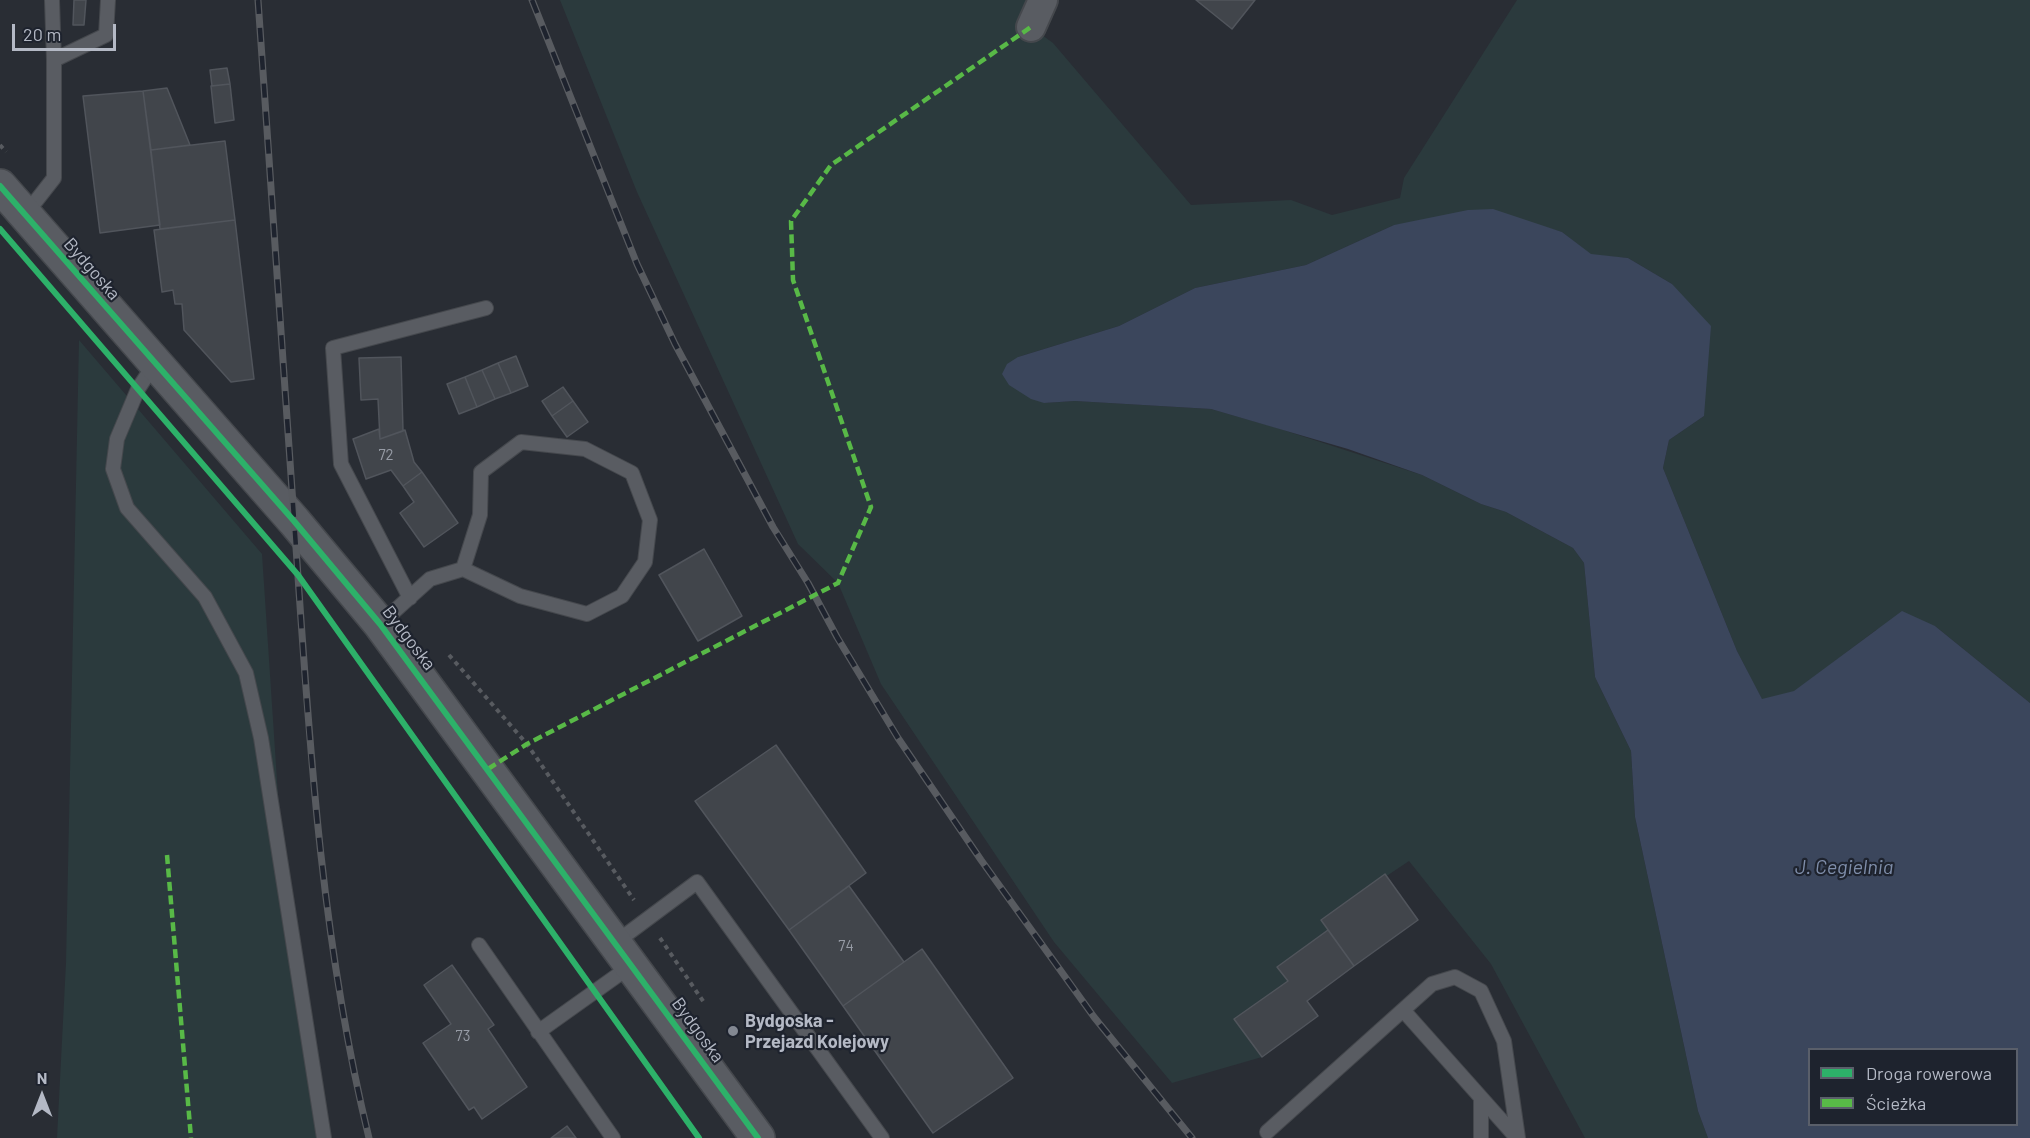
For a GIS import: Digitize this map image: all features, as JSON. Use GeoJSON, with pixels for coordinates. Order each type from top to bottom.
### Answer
{"type":"FeatureCollection","features":[{"type":"Feature","properties":{"kind":"street"},"geometry":{"type":"LineString","coordinates":[[1031,27],[1043,0]]}},
{"type":"Feature","properties":{"kind":"street","name":"Bydgoska"},"geometry":{"type":"LineString","coordinates":[[0,186],[381,624],[758,1138]]}},
{"type":"Feature","properties":{"kind":"lane"},"geometry":{"type":"LineString","coordinates":[[26,215],[54,178],[52,0]]}},
{"type":"Feature","properties":{"kind":"lane"},"geometry":{"type":"LineString","coordinates":[[54,60],[106,34],[108,0]]}},
{"type":"Feature","properties":{"kind":"lane"},"geometry":{"type":"LineString","coordinates":[[410,598],[341,464],[333,348],[486,308]]}},
{"type":"Feature","properties":{"kind":"lane"},"geometry":{"type":"LineString","coordinates":[[154,363],[138,389],[117,439],[113,469],[127,508],[205,597],[246,673],[261,738],[324,1138]]}},
{"type":"Feature","properties":{"kind":"lane"},"geometry":{"type":"LineString","coordinates":[[381,624],[430,579],[463,569],[520,596],[587,614],[622,596],[645,561],[650,520],[632,473],[585,449],[521,442],[482,472],[480,514],[463,569]]}},
{"type":"Feature","properties":{"kind":"lane"},"geometry":{"type":"LineString","coordinates":[[538,1032],[697,882],[882,1138]]}},
{"type":"Feature","properties":{"kind":"lane"},"geometry":{"type":"LineString","coordinates":[[479,945],[613,1138]]}},
{"type":"Feature","properties":{"kind":"lane"},"geometry":{"type":"LineString","coordinates":[[1268,1132],[1432,984],[1455,977],[1481,991],[1504,1041],[1518,1138]]}},
{"type":"Feature","properties":{"kind":"lane"},"geometry":{"type":"LineString","coordinates":[[1403,1010],[1518,1138]]}},
{"type":"Feature","properties":{"kind":"lane"},"geometry":{"type":"LineString","coordinates":[[1481,1098],[1481,1138]]}},
{"type":"Feature","properties":{"kind":"shaded area"},"geometry":{"type":"Polygon","coordinates":[[[560,0],[1040,0],[1031,27],[1053,43],[1191,205],[1291,200],[1332,215],[1400,198],[1404,178],[1517,0],[2030,0],[2030,703],[1935,626],[1876,630],[1794,692],[1762,700],[1737,651],[1663,468],[1669,440],[1704,416],[1672,284],[1628,258],[1591,255],[1562,232],[1530,223],[1394,225],[1306,265],[1195,288],[1119,326],[1018,357],[1044,403],[1075,401],[1211,409],[1422,475],[1481,504],[1506,512],[1573,548],[1584,563],[1595,677],[1631,751],[1635,817],[1698,1111],[1708,1138],[1585,1138],[1491,964],[1409,861],[1321,920],[1328,930],[1278,967],[1288,981],[1235,1019],[1262,1057],[1172,1083],[1054,942],[881,684],[838,583],[798,544],[637,192],[560,0]]]}},
{"type":"Feature","properties":{"kind":"shaded area"},"geometry":{"type":"Polygon","coordinates":[[[79,340],[262,554],[289,961],[319,1138],[57,1138],[66,963],[79,340]]]}},
{"type":"Feature","properties":{"kind":"water","name":"J. Cegielnia"},"geometry":{"type":"Polygon","coordinates":[[[1493,209],[1562,232],[1591,254],[1628,258],[1672,284],[1711,326],[1704,416],[1669,440],[1663,468],[1737,651],[1762,699],[1794,691],[1902,611],[1935,626],[2030,703],[2030,1138],[1708,1138],[1698,1111],[1635,817],[1631,751],[1595,677],[1584,563],[1573,548],[1506,512],[1481,504],[1422,475],[1348,449],[1211,409],[1075,401],[1044,403],[1031,399],[1009,385],[1002,374],[1007,364],[1018,357],[1119,326],[1195,288],[1306,265],[1394,225],[1468,210],[1493,209]]]}},
{"type":"Feature","properties":{"kind":"building"},"geometry":{"type":"Polygon","coordinates":[[[74,0],[86,0],[84,25],[73,25],[74,0]]]}},
{"type":"Feature","properties":{"kind":"building"},"geometry":{"type":"Polygon","coordinates":[[[1196,0],[1255,0],[1232,29],[1196,0]]]}},
{"type":"Feature","properties":{"kind":"building"},"geometry":{"type":"Polygon","coordinates":[[[227,68],[230,84],[212,86],[210,70],[227,68]]]}},
{"type":"Feature","properties":{"kind":"building"},"geometry":{"type":"Polygon","coordinates":[[[230,84],[234,120],[215,123],[211,86],[230,84]]]}},
{"type":"Feature","properties":{"kind":"building"},"geometry":{"type":"Polygon","coordinates":[[[167,88],[190,145],[151,150],[143,91],[167,88]]]}},
{"type":"Feature","properties":{"kind":"building"},"geometry":{"type":"Polygon","coordinates":[[[143,91],[160,225],[100,233],[83,96],[143,91]]]}},
{"type":"Feature","properties":{"kind":"building"},"geometry":{"type":"Polygon","coordinates":[[[225,141],[235,220],[160,229],[151,150],[225,141]]]}},
{"type":"Feature","properties":{"kind":"building"},"geometry":{"type":"Polygon","coordinates":[[[235,220],[254,379],[231,382],[184,330],[182,304],[175,304],[173,290],[162,292],[154,230],[235,220]]]}},
{"type":"Feature","properties":{"kind":"building"},"geometry":{"type":"Polygon","coordinates":[[[516,356],[528,386],[511,393],[498,363],[516,356]]]}},
{"type":"Feature","properties":{"kind":"building"},"geometry":{"type":"Polygon","coordinates":[[[401,357],[403,431],[380,439],[378,399],[361,400],[359,358],[401,357]]]}},
{"type":"Feature","properties":{"kind":"building"},"geometry":{"type":"Polygon","coordinates":[[[498,363],[511,393],[495,399],[482,370],[498,363]]]}},
{"type":"Feature","properties":{"kind":"building"},"geometry":{"type":"Polygon","coordinates":[[[482,370],[495,399],[477,407],[465,377],[482,370]]]}},
{"type":"Feature","properties":{"kind":"building"},"geometry":{"type":"Polygon","coordinates":[[[465,377],[477,407],[459,414],[447,384],[465,377]]]}},
{"type":"Feature","properties":{"kind":"building"},"geometry":{"type":"Polygon","coordinates":[[[563,387],[573,401],[552,416],[542,401],[563,387]]]}},
{"type":"Feature","properties":{"kind":"building"},"geometry":{"type":"Polygon","coordinates":[[[573,401],[588,422],[567,437],[552,416],[573,401]]]}},
{"type":"Feature","properties":{"kind":"building"},"geometry":{"type":"Polygon","coordinates":[[[379,429],[380,439],[405,430],[414,462],[422,472],[403,486],[391,470],[366,479],[353,439],[379,429]]]}},
{"type":"Feature","properties":{"kind":"building"},"geometry":{"type":"Polygon","coordinates":[[[422,472],[458,523],[424,547],[400,513],[414,502],[403,486],[422,472]]]}},
{"type":"Feature","properties":{"kind":"building"},"geometry":{"type":"Polygon","coordinates":[[[704,549],[742,616],[698,641],[659,575],[704,549]]]}},
{"type":"Feature","properties":{"kind":"building"},"geometry":{"type":"Polygon","coordinates":[[[776,745],[866,873],[789,930],[695,801],[776,745]]]}},
{"type":"Feature","properties":{"kind":"building"},"geometry":{"type":"Polygon","coordinates":[[[1385,874],[1418,920],[1354,966],[1321,920],[1385,874]]]}},
{"type":"Feature","properties":{"kind":"building"},"geometry":{"type":"Polygon","coordinates":[[[849,886],[904,962],[843,1006],[789,930],[849,886]]]}},
{"type":"Feature","properties":{"kind":"building"},"geometry":{"type":"Polygon","coordinates":[[[1328,930],[1354,966],[1307,1001],[1318,1016],[1262,1057],[1234,1019],[1288,981],[1277,967],[1328,930]]]}},
{"type":"Feature","properties":{"kind":"building"},"geometry":{"type":"Polygon","coordinates":[[[922,949],[1013,1078],[933,1133],[843,1006],[922,949]]]}},
{"type":"Feature","properties":{"kind":"building"},"geometry":{"type":"Polygon","coordinates":[[[452,965],[494,1025],[488,1029],[527,1087],[482,1119],[474,1107],[469,1110],[423,1043],[451,1024],[424,985],[452,965]]]}},
{"type":"Feature","properties":{"kind":"building"},"geometry":{"type":"Polygon","coordinates":[[[567,1126],[576,1138],[551,1138],[567,1126]]]}},
{"type":"Feature","properties":{"kind":"railway"},"geometry":{"type":"LineString","coordinates":[[258,0],[313,779],[329,924],[340,996],[369,1138]]}},
{"type":"Feature","properties":{"kind":"railway"},"geometry":{"type":"LineString","coordinates":[[532,0],[637,264],[675,344],[773,527],[898,738],[981,860],[1094,1017],[1192,1138]]}},
{"type":"Feature","properties":{"kind":"marked path"},"geometry":{"type":"LineString","coordinates":[[488,769],[527,744],[838,583],[871,507],[793,280],[791,221],[831,165],[1031,27]]}},
{"type":"Feature","properties":{"kind":"marked path"},"geometry":{"type":"LineString","coordinates":[[167,855],[191,1138]]}},
{"type":"Feature","properties":{"kind":"cycle path"},"geometry":{"type":"LineString","coordinates":[[0,186],[294,521],[380,624],[758,1138]]}},
{"type":"Feature","properties":{"kind":"cycle path"},"geometry":{"type":"LineString","coordinates":[[0,229],[298,575],[699,1138]]}},
{"type":"Feature","properties":{"kind":"place","name":"Bydgoska - Przejazd Kolejowy"},"geometry":{"type":"Point","coordinates":[733,1031]}}]}
